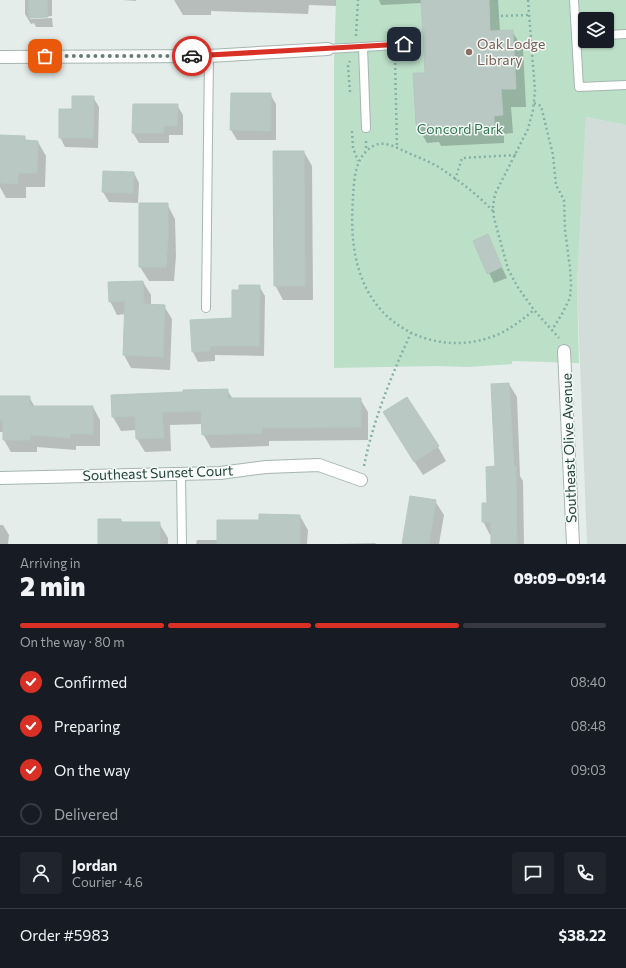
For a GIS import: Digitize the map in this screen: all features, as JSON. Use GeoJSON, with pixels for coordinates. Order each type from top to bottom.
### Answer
{"type":"FeatureCollection","features":[{"type":"Feature","properties":{"kind":"street"},"geometry":{"type":"LineString","coordinates":[[0,57],[209,56],[328,49]]}},
{"type":"Feature","properties":{"kind":"street","name":"Southeast Olive Avenue"},"geometry":{"type":"LineString","coordinates":[[564,351],[573,544]]}},
{"type":"Feature","properties":{"kind":"street","name":"Southeast Sunset Court"},"geometry":{"type":"LineString","coordinates":[[0,478],[220,473],[266,467],[319,465],[361,480]]}},
{"type":"Feature","properties":{"kind":"lane"},"geometry":{"type":"LineString","coordinates":[[574,0],[579,86],[626,85]]}},
{"type":"Feature","properties":{"kind":"lane"},"geometry":{"type":"LineString","coordinates":[[614,35],[626,34]]}},
{"type":"Feature","properties":{"kind":"lane"},"geometry":{"type":"LineString","coordinates":[[328,49],[414,44]]}},
{"type":"Feature","properties":{"kind":"lane"},"geometry":{"type":"LineString","coordinates":[[363,46],[366,128]]}},
{"type":"Feature","properties":{"kind":"lane"},"geometry":{"type":"LineString","coordinates":[[206,308],[209,56]]}},
{"type":"Feature","properties":{"kind":"lane"},"geometry":{"type":"LineString","coordinates":[[181,474],[182,544]]}},
{"type":"Feature","properties":{"kind":"path"},"geometry":{"type":"LineString","coordinates":[[496,0],[497,16],[529,15]]}},
{"type":"Feature","properties":{"kind":"path"},"geometry":{"type":"LineString","coordinates":[[528,0],[535,91],[534,103],[528,130],[495,194],[493,211],[497,233],[508,269],[517,286],[534,310],[562,343],[564,351]]}},
{"type":"Feature","properties":{"kind":"path"},"geometry":{"type":"LineString","coordinates":[[394,45],[397,148]]}},
{"type":"Feature","properties":{"kind":"path"},"geometry":{"type":"LineString","coordinates":[[534,103],[541,106],[553,155],[556,185],[564,200],[564,230],[570,268],[570,298],[552,330]]}},
{"type":"Feature","properties":{"kind":"path"},"geometry":{"type":"LineString","coordinates":[[493,211],[483,201],[436,165],[397,148],[385,144],[376,144],[366,151],[358,161],[354,184],[352,228],[354,249],[363,282],[383,313],[390,320],[411,334],[438,342],[459,344],[480,340],[499,334],[518,323],[534,310]]}},
{"type":"Feature","properties":{"kind":"path"},"geometry":{"type":"LineString","coordinates":[[455,180],[462,158],[516,155]]}},
{"type":"Feature","properties":{"kind":"path"},"geometry":{"type":"LineString","coordinates":[[361,480],[368,446],[395,368],[411,334]]}},
{"type":"Feature","properties":{"kind":"shaded area"},"geometry":{"type":"Polygon","coordinates":[[[586,117],[626,125],[626,544],[587,544],[577,286],[586,117]]]}},
{"type":"Feature","properties":{"kind":"green space","name":"Concord Park"},"geometry":{"type":"Polygon","coordinates":[[[336,0],[626,0],[626,125],[586,117],[577,286],[579,363],[512,361],[512,364],[467,367],[436,366],[334,368],[334,64],[336,0]]]}},
{"type":"Feature","properties":{"kind":"building"},"geometry":{"type":"Polygon","coordinates":[[[29,0],[47,0],[48,17],[29,18],[29,0]]]}},
{"type":"Feature","properties":{"kind":"building","name":"Oak Lodge Library"},"geometry":{"type":"Polygon","coordinates":[[[421,0],[489,0],[490,31],[513,30],[516,89],[501,89],[503,115],[494,116],[494,125],[430,128],[430,124],[416,125],[413,73],[425,73],[421,0]]]}},
{"type":"Feature","properties":{"kind":"building"},"geometry":{"type":"Polygon","coordinates":[[[231,93],[271,93],[271,131],[230,130],[231,93]]]}},
{"type":"Feature","properties":{"kind":"building"},"geometry":{"type":"Polygon","coordinates":[[[72,96],[94,96],[93,138],[59,138],[59,109],[72,109],[72,96]]]}},
{"type":"Feature","properties":{"kind":"building"},"geometry":{"type":"Polygon","coordinates":[[[133,104],[178,104],[177,126],[164,126],[164,133],[132,133],[133,104]]]}},
{"type":"Feature","properties":{"kind":"building"},"geometry":{"type":"Polygon","coordinates":[[[0,135],[25,136],[25,140],[38,141],[37,173],[18,173],[18,184],[0,183],[0,135]]]}},
{"type":"Feature","properties":{"kind":"building"},"geometry":{"type":"Polygon","coordinates":[[[273,151],[304,151],[305,286],[274,286],[273,151]]]}},
{"type":"Feature","properties":{"kind":"building"},"geometry":{"type":"Polygon","coordinates":[[[103,171],[134,172],[133,193],[102,192],[103,171]]]}},
{"type":"Feature","properties":{"kind":"building"},"geometry":{"type":"Polygon","coordinates":[[[139,203],[168,203],[166,267],[139,267],[139,203]]]}},
{"type":"Feature","properties":{"kind":"building"},"geometry":{"type":"Polygon","coordinates":[[[488,234],[502,267],[487,274],[473,241],[488,234]]]}},
{"type":"Feature","properties":{"kind":"building"},"geometry":{"type":"Polygon","coordinates":[[[143,281],[144,304],[165,305],[163,357],[123,355],[125,301],[109,302],[108,282],[143,281]]]}},
{"type":"Feature","properties":{"kind":"building"},"geometry":{"type":"Polygon","coordinates":[[[239,285],[260,285],[259,346],[210,346],[210,351],[192,352],[190,320],[232,318],[232,290],[239,290],[239,285]]]}},
{"type":"Feature","properties":{"kind":"building"},"geometry":{"type":"Polygon","coordinates":[[[509,383],[514,466],[516,466],[517,544],[491,544],[491,522],[482,522],[482,503],[487,503],[486,467],[495,466],[491,384],[509,383]]]}},
{"type":"Feature","properties":{"kind":"building"},"geometry":{"type":"Polygon","coordinates":[[[228,389],[228,398],[361,398],[361,427],[262,428],[262,433],[202,435],[201,411],[162,412],[164,438],[136,439],[135,416],[112,417],[111,395],[183,392],[183,390],[228,389]]]}},
{"type":"Feature","properties":{"kind":"building"},"geometry":{"type":"Polygon","coordinates":[[[0,396],[30,396],[30,406],[93,406],[93,434],[70,434],[70,438],[30,435],[30,440],[3,440],[3,420],[0,420],[0,396]]]}},
{"type":"Feature","properties":{"kind":"building"},"geometry":{"type":"Polygon","coordinates":[[[407,397],[439,446],[414,462],[383,412],[407,397]]]}},
{"type":"Feature","properties":{"kind":"building"},"geometry":{"type":"Polygon","coordinates":[[[410,496],[436,500],[429,544],[402,544],[410,496]]]}},
{"type":"Feature","properties":{"kind":"building"},"geometry":{"type":"Polygon","coordinates":[[[259,514],[300,515],[300,544],[217,544],[217,520],[259,520],[259,514]]]}},
{"type":"Feature","properties":{"kind":"building"},"geometry":{"type":"Polygon","coordinates":[[[98,519],[121,519],[121,522],[160,522],[160,544],[98,544],[98,519]]]}},
{"type":"Feature","properties":{"kind":"way so far"},"geometry":{"type":"LineString","coordinates":[[45,56],[192,56]]}},
{"type":"Feature","properties":{"kind":"place","name":"Oak Lodge Library"},"geometry":{"type":"Point","coordinates":[469,52]}},
{"type":"Feature","properties":{"kind":"route"},"geometry":{"type":"LineString","coordinates":[[192,56],[404,44]]}}]}
